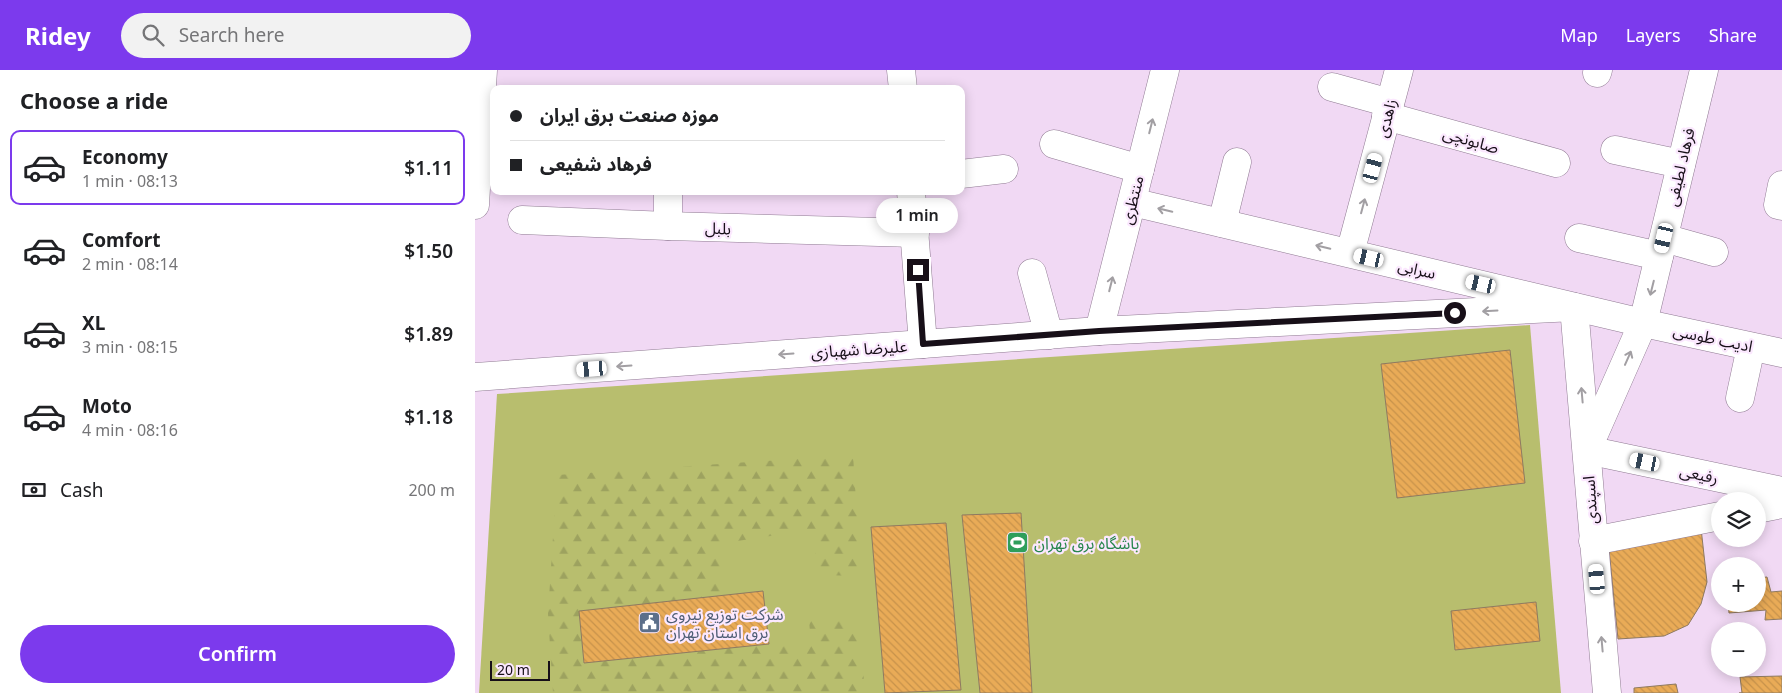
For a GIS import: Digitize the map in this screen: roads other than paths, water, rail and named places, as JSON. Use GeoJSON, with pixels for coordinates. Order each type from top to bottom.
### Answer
{"type":"FeatureCollection","features":[{"type":"Feature","properties":{"kind":"street"},"geometry":{"type":"LineString","coordinates":[[475,205],[483,70]]}},
{"type":"Feature","properties":{"kind":"street"},"geometry":{"type":"LineString","coordinates":[[901,70],[903,85]]}},
{"type":"Feature","properties":{"kind":"street","name":"زاهدی"},"geometry":{"type":"LineString","coordinates":[[1350,254],[1399,70]]}},
{"type":"Feature","properties":{"kind":"street","name":"فرهاد لطیفی"},"geometry":{"type":"LineString","coordinates":[[1587,450],[1643,323],[1704,70]]}},
{"type":"Feature","properties":{"kind":"street","name":"منتظری"},"geometry":{"type":"LineString","coordinates":[[1099,331],[1140,169],[1162,71]]}},
{"type":"Feature","properties":{"kind":"street","name":"صابونچی"},"geometry":{"type":"LineString","coordinates":[[1332,87],[1388,110],[1555,164]]}},
{"type":"Feature","properties":{"kind":"street"},"geometry":{"type":"LineString","coordinates":[[1054,144],[1140,169]]}},
{"type":"Feature","properties":{"kind":"street"},"geometry":{"type":"LineString","coordinates":[[1615,150],[1681,164]]}},
{"type":"Feature","properties":{"kind":"street"},"geometry":{"type":"LineString","coordinates":[[1222,223],[1237,162]]}},
{"type":"Feature","properties":{"kind":"street"},"geometry":{"type":"LineString","coordinates":[[965,174],[1004,169]]}},
{"type":"Feature","properties":{"kind":"street"},"geometry":{"type":"LineString","coordinates":[[668,195],[668,226]]}},
{"type":"Feature","properties":{"kind":"street"},"geometry":{"type":"LineString","coordinates":[[911,195],[923,344]]}},
{"type":"Feature","properties":{"kind":"street","name":"سرابی"},"geometry":{"type":"LineString","coordinates":[[1131,202],[1643,323]]}},
{"type":"Feature","properties":{"kind":"street","name":"بلبل"},"geometry":{"type":"LineString","coordinates":[[522,220],[915,233]]}},
{"type":"Feature","properties":{"kind":"street"},"geometry":{"type":"LineString","coordinates":[[1579,238],[1714,252]]}},
{"type":"Feature","properties":{"kind":"street"},"geometry":{"type":"LineString","coordinates":[[1032,273],[1049,335]]}},
{"type":"Feature","properties":{"kind":"street","name":"علیرضا شهبازی"},"geometry":{"type":"LineString","coordinates":[[475,377],[1099,331],[1573,306]]}},
{"type":"Feature","properties":{"kind":"street","name":"اسپندی"},"geometry":{"type":"LineString","coordinates":[[1573,306],[1607,693]]}},
{"type":"Feature","properties":{"kind":"street","name":"ادیب طوسی"},"geometry":{"type":"LineString","coordinates":[[1643,323],[1782,354]]}},
{"type":"Feature","properties":{"kind":"street"},"geometry":{"type":"LineString","coordinates":[[1740,398],[1751,347]]}},
{"type":"Feature","properties":{"kind":"street","name":"رفیعی"},"geometry":{"type":"LineString","coordinates":[[1587,450],[1782,491]]}},
{"type":"Feature","properties":{"kind":"street"},"geometry":{"type":"LineString","coordinates":[[1766,507],[1782,504]]}},
{"type":"Feature","properties":{"kind":"street"},"geometry":{"type":"LineString","coordinates":[[1593,541],[1711,518]]}},
{"type":"Feature","properties":{"kind":"place","name":"باشگاه برق تهران"},"geometry":{"type":"Point","coordinates":[1018,543]}},
{"type":"Feature","properties":{"kind":"place","name":"شرکت توزیع نیروی برق استان تهران"},"geometry":{"type":"Point","coordinates":[650,623]}}]}
